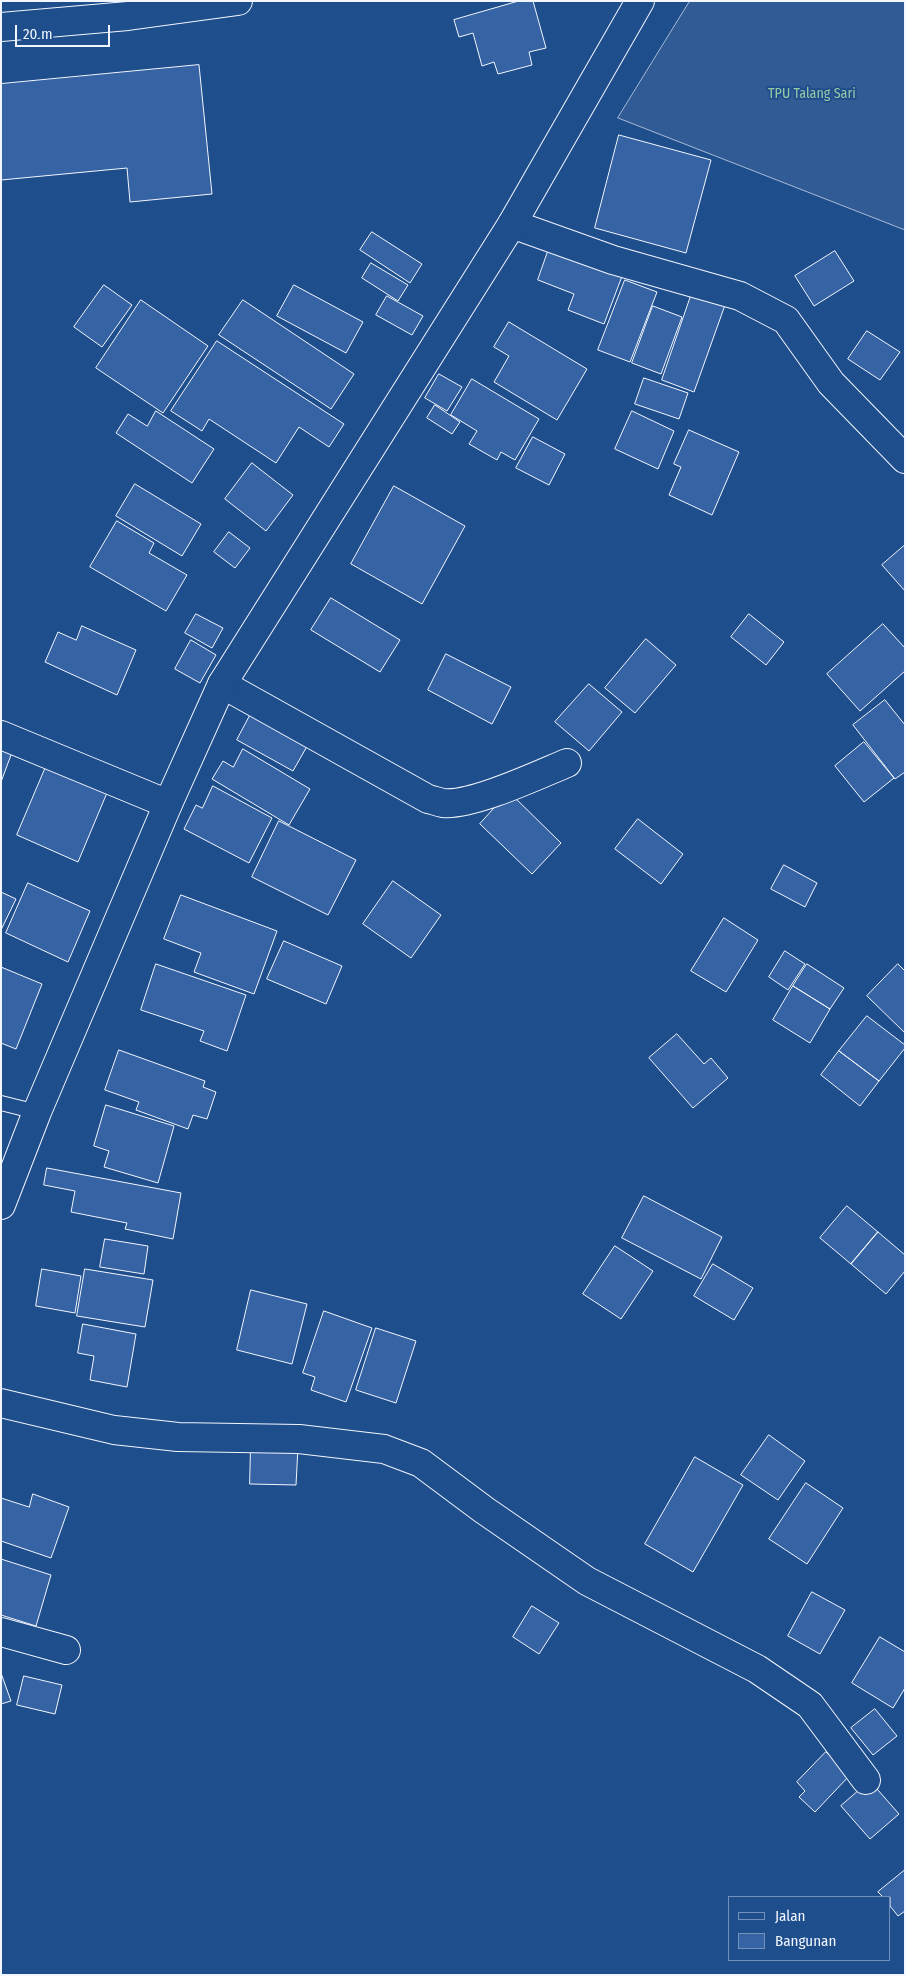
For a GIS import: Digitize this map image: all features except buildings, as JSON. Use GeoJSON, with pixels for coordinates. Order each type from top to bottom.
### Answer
{"type":"FeatureCollection","features":[{"type":"Feature","properties":{"kind":"main road"},"geometry":{"type":"LineString","coordinates":[[1,27],[128,9],[238,1]]}},
{"type":"Feature","properties":{"kind":"main road"},"geometry":{"type":"LineString","coordinates":[[1,1205],[37,1112],[168,804],[222,684],[512,224],[640,1]]}},
{"type":"Feature","properties":{"kind":"main road"},"geometry":{"type":"LineString","coordinates":[[512,224],[613,260],[740,296],[786,320],[831,383],[905,459]]}},
{"type":"Feature","properties":{"kind":"main road"},"geometry":{"type":"LineString","coordinates":[[222,684],[428,799],[444,803],[497,792],[567,764]]}},
{"type":"Feature","properties":{"kind":"main road"},"geometry":{"type":"LineString","coordinates":[[1,736],[168,804]]}},
{"type":"Feature","properties":{"kind":"main road"},"geometry":{"type":"LineString","coordinates":[[1,1403],[114,1430],[178,1436],[309,1440],[384,1449],[421,1463],[484,1510],[587,1581],[757,1669],[810,1705],[866,1780]]}},
{"type":"Feature","properties":{"kind":"main road"},"geometry":{"type":"LineString","coordinates":[[1,1632],[66,1650]]}},
{"type":"Feature","properties":{"kind":"lane"},"geometry":{"type":"LineString","coordinates":[[1,1103],[37,1112]]}},
{"type":"Feature","properties":{"kind":"shaded area","name":"TPU Talang Sari"},"geometry":{"type":"Polygon","coordinates":[[[690,1],[905,1],[905,230],[618,118],[690,1]]]}}]}
